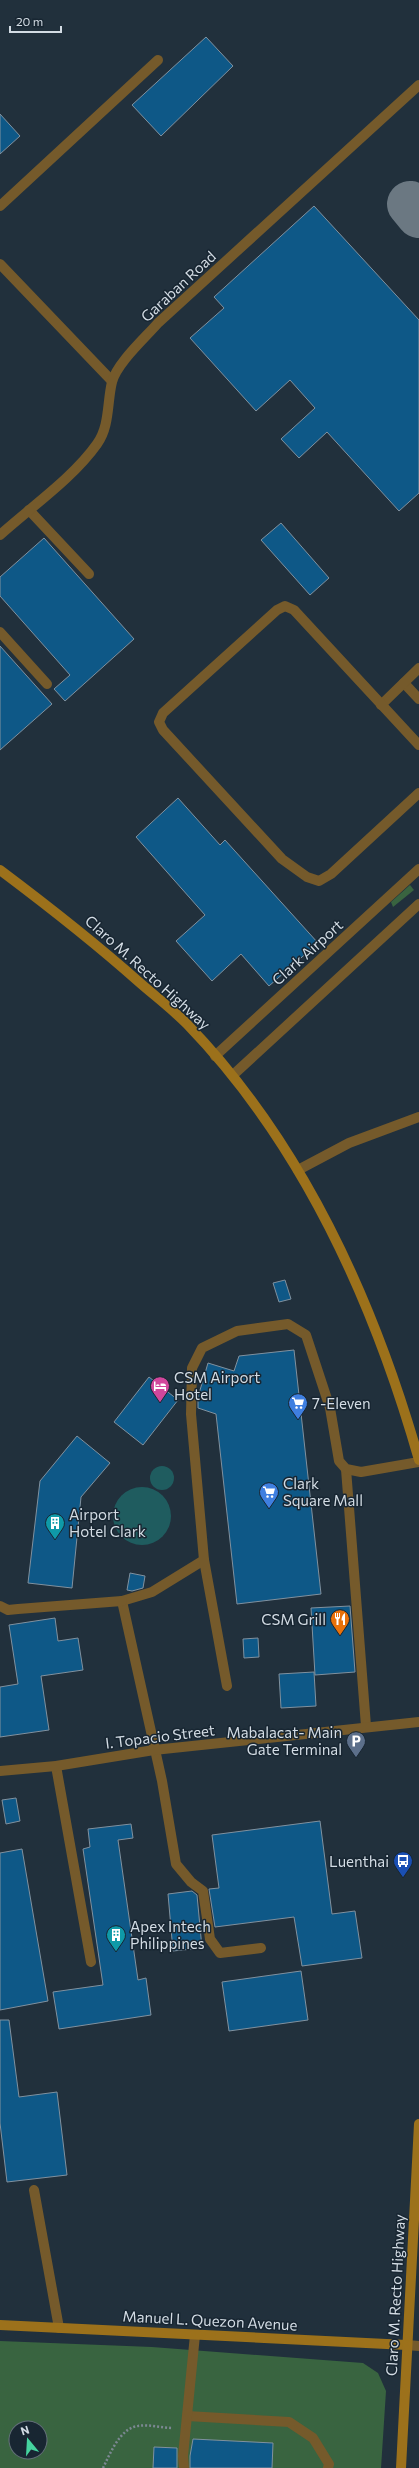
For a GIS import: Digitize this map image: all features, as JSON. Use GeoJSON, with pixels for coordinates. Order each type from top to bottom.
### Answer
{"type":"FeatureCollection","features":[{"type":"Feature","properties":{"kind":"main road","name":"Claro M. Recto Highway"},"geometry":{"type":"LineString","coordinates":[[0,870],[112,958],[186,1023],[233,1075],[298,1170],[347,1261],[393,1377],[419,1461]]}},
{"type":"Feature","properties":{"kind":"main road","name":"Claro M. Recto Highway"},"geometry":{"type":"LineString","coordinates":[[401,2468],[419,2124]]}},
{"type":"Feature","properties":{"kind":"main road","name":"Manuel L. Quezon Avenue"},"geometry":{"type":"LineString","coordinates":[[0,2325],[407,2345]]}},
{"type":"Feature","properties":{"kind":"street"},"geometry":{"type":"LineString","coordinates":[[0,206],[158,60]]}},
{"type":"Feature","properties":{"kind":"street","name":"Garaban Road"},"geometry":{"type":"LineString","coordinates":[[0,535],[76,467],[98,443],[110,407],[112,381],[125,361],[158,323],[419,85]]}},
{"type":"Feature","properties":{"kind":"street"},"geometry":{"type":"LineString","coordinates":[[0,264],[112,381]]}},
{"type":"Feature","properties":{"kind":"street"},"geometry":{"type":"LineString","coordinates":[[28,510],[89,574]]}},
{"type":"Feature","properties":{"kind":"street"},"geometry":{"type":"LineString","coordinates":[[419,745],[294,610],[285,606],[277,610],[163,713],[159,722],[163,730],[282,859],[312,879],[319,881],[331,874],[419,792]]}},
{"type":"Feature","properties":{"kind":"street"},"geometry":{"type":"LineString","coordinates":[[0,632],[47,684]]}},
{"type":"Feature","properties":{"kind":"street"},"geometry":{"type":"LineString","coordinates":[[381,705],[419,668]]}},
{"type":"Feature","properties":{"kind":"street"},"geometry":{"type":"LineString","coordinates":[[404,683],[419,699]]}},
{"type":"Feature","properties":{"kind":"street","name":"Clark Airport"},"geometry":{"type":"LineString","coordinates":[[215,1056],[419,869]]}},
{"type":"Feature","properties":{"kind":"street"},"geometry":{"type":"LineString","coordinates":[[233,1075],[419,904]]}},
{"type":"Feature","properties":{"kind":"street"},"geometry":{"type":"LineString","coordinates":[[298,1170],[349,1142],[419,1117]]}},
{"type":"Feature","properties":{"kind":"street"},"geometry":{"type":"LineString","coordinates":[[227,1686],[204,1560],[191,1414],[192,1368],[202,1348],[237,1331],[288,1324],[306,1335],[330,1408],[339,1461],[346,1469],[366,1726]]}},
{"type":"Feature","properties":{"kind":"street"},"geometry":{"type":"LineString","coordinates":[[346,1469],[361,1472],[419,1461]]}},
{"type":"Feature","properties":{"kind":"street"},"geometry":{"type":"LineString","coordinates":[[0,1606],[8,1610],[122,1601],[152,1592],[204,1560]]}},
{"type":"Feature","properties":{"kind":"street"},"geometry":{"type":"LineString","coordinates":[[122,1601],[154,1750],[176,1864],[191,1882],[203,1890],[210,1939],[220,1953],[261,1948]]}},
{"type":"Feature","properties":{"kind":"street","name":"I. Topacio Street"},"geometry":{"type":"LineString","coordinates":[[0,1771],[56,1766],[154,1750],[366,1726],[419,1722]]}},
{"type":"Feature","properties":{"kind":"street"},"geometry":{"type":"LineString","coordinates":[[56,1766],[91,1962]]}},
{"type":"Feature","properties":{"kind":"street"},"geometry":{"type":"LineString","coordinates":[[34,2190],[59,2328]]}},
{"type":"Feature","properties":{"kind":"street"},"geometry":{"type":"LineString","coordinates":[[184,2468],[182,2456],[186,2429],[194,2335]]}},
{"type":"Feature","properties":{"kind":"street","name":"Manuel L. Quezon Avenue"},"geometry":{"type":"LineString","coordinates":[[407,2345],[419,2346]]}},
{"type":"Feature","properties":{"kind":"street"},"geometry":{"type":"LineString","coordinates":[[187,2416],[289,2422],[313,2438],[329,2464],[328,2468]]}},
{"type":"Feature","properties":{"kind":"path"},"geometry":{"type":"LineString","coordinates":[[103,2468],[112,2448],[124,2434],[137,2426],[186,2429]]}},
{"type":"Feature","properties":{"kind":"shaded area"},"geometry":{"type":"Polygon","coordinates":[[[410,885],[414,890],[393,907],[391,902],[410,885]]]}},
{"type":"Feature","properties":{"kind":"shaded area"},"geometry":{"type":"Polygon","coordinates":[[[162,1466],[171,1469],[174,1478],[171,1487],[162,1490],[153,1487],[150,1478],[153,1469],[162,1466]]]}},
{"type":"Feature","properties":{"kind":"shaded area"},"geometry":{"type":"Polygon","coordinates":[[[142,1487],[153,1489],[166,1500],[169,1505],[171,1516],[169,1527],[158,1540],[153,1543],[142,1545],[131,1543],[118,1532],[115,1527],[113,1516],[115,1505],[126,1492],[131,1489],[142,1487]]]}},
{"type":"Feature","properties":{"kind":"shaded area"},"geometry":{"type":"Polygon","coordinates":[[[0,2341],[152,2347],[363,2363],[378,2373],[386,2391],[381,2468],[0,2468],[0,2341]]]}},
{"type":"Feature","properties":{"kind":"building"},"geometry":{"type":"Polygon","coordinates":[[[206,37],[233,66],[161,136],[132,105],[206,37]]]}},
{"type":"Feature","properties":{"kind":"building"},"geometry":{"type":"Polygon","coordinates":[[[0,114],[20,136],[0,154],[0,114]]]}},
{"type":"Feature","properties":{"kind":"building"},"geometry":{"type":"Polygon","coordinates":[[[314,206],[419,320],[419,493],[399,511],[327,432],[299,458],[281,439],[315,408],[290,380],[256,411],[190,338],[224,308],[214,297],[314,206]]]}},
{"type":"Feature","properties":{"kind":"building"},"geometry":{"type":"Polygon","coordinates":[[[281,523],[329,578],[310,595],[261,540],[281,523]]]}},
{"type":"Feature","properties":{"kind":"building"},"geometry":{"type":"Polygon","coordinates":[[[44,538],[134,639],[65,701],[54,689],[70,675],[0,596],[0,577],[44,538]]]}},
{"type":"Feature","properties":{"kind":"building"},"geometry":{"type":"Polygon","coordinates":[[[0,646],[52,704],[0,750],[0,646]]]}},
{"type":"Feature","properties":{"kind":"building"},"geometry":{"type":"Polygon","coordinates":[[[178,798],[220,845],[225,840],[318,943],[269,986],[241,954],[212,981],[176,941],[205,915],[136,837],[178,798]]]}},
{"type":"Feature","properties":{"kind":"building"},"geometry":{"type":"Polygon","coordinates":[[[285,1280],[291,1299],[279,1302],[273,1283],[285,1280]]]}},
{"type":"Feature","properties":{"kind":"building","name":"Clark Square Mall"},"geometry":{"type":"Polygon","coordinates":[[[294,1350],[321,1594],[237,1604],[216,1414],[198,1408],[198,1397],[208,1363],[234,1371],[239,1356],[294,1350]]]}},
{"type":"Feature","properties":{"kind":"building"},"geometry":{"type":"Polygon","coordinates":[[[149,1377],[178,1400],[143,1445],[114,1422],[149,1377]]]}},
{"type":"Feature","properties":{"kind":"building","name":"Airport Hotel Clark"},"geometry":{"type":"Polygon","coordinates":[[[77,1436],[110,1463],[81,1497],[72,1588],[28,1583],[40,1481],[77,1436]]]}},
{"type":"Feature","properties":{"kind":"building"},"geometry":{"type":"Polygon","coordinates":[[[130,1573],[145,1576],[143,1588],[132,1591],[127,1590],[130,1573]]]}},
{"type":"Feature","properties":{"kind":"building"},"geometry":{"type":"Polygon","coordinates":[[[350,1606],[355,1672],[315,1675],[311,1608],[350,1606]]]}},
{"type":"Feature","properties":{"kind":"building"},"geometry":{"type":"Polygon","coordinates":[[[55,1618],[58,1641],[78,1638],[83,1670],[41,1676],[49,1730],[0,1737],[0,1687],[18,1684],[9,1625],[55,1618]]]}},
{"type":"Feature","properties":{"kind":"building"},"geometry":{"type":"Polygon","coordinates":[[[258,1638],[259,1657],[244,1658],[243,1639],[258,1638]]]}},
{"type":"Feature","properties":{"kind":"building"},"geometry":{"type":"Polygon","coordinates":[[[314,1672],[316,1706],[281,1708],[279,1674],[314,1672]]]}},
{"type":"Feature","properties":{"kind":"building"},"geometry":{"type":"Polygon","coordinates":[[[16,1798],[20,1821],[6,1824],[2,1800],[16,1798]]]}},
{"type":"Feature","properties":{"kind":"building"},"geometry":{"type":"Polygon","coordinates":[[[320,1821],[332,1914],[355,1911],[362,1958],[302,1966],[294,1917],[215,1927],[209,1889],[219,1888],[212,1835],[320,1821]]]}},
{"type":"Feature","properties":{"kind":"building","name":"Apex Intech Philippines"},"geometry":{"type":"Polygon","coordinates":[[[131,1824],[133,1838],[118,1840],[138,1980],[146,1978],[151,2015],[59,2029],[53,1992],[103,1985],[83,1849],[90,1847],[88,1829],[131,1824]]]}},
{"type":"Feature","properties":{"kind":"building"},"geometry":{"type":"Polygon","coordinates":[[[22,1849],[48,2001],[0,2010],[0,1853],[22,1849]]]}},
{"type":"Feature","properties":{"kind":"building"},"geometry":{"type":"Polygon","coordinates":[[[192,1891],[197,1895],[202,1948],[173,1951],[168,1894],[192,1891]]]}},
{"type":"Feature","properties":{"kind":"building"},"geometry":{"type":"Polygon","coordinates":[[[301,1971],[308,2020],[229,2031],[222,1982],[301,1971]]]}},
{"type":"Feature","properties":{"kind":"building"},"geometry":{"type":"Polygon","coordinates":[[[0,2020],[9,2020],[19,2097],[57,2092],[67,2175],[7,2182],[0,2123],[0,2020]]]}},
{"type":"Feature","properties":{"kind":"building"},"geometry":{"type":"Polygon","coordinates":[[[193,2439],[273,2443],[272,2468],[190,2468],[190,2456],[193,2439]]]}},
{"type":"Feature","properties":{"kind":"building"},"geometry":{"type":"Polygon","coordinates":[[[154,2447],[177,2448],[177,2468],[153,2468],[154,2447]]]}},
{"type":"Feature","properties":{"kind":"taxiway"},"geometry":{"type":"LineString","coordinates":[[410,204],[419,215]]}},
{"type":"Feature","properties":{"kind":"place","name":"CSM Airport Hotel"},"geometry":{"type":"Point","coordinates":[160,1403]}},
{"type":"Feature","properties":{"kind":"place","name":"7-Eleven"},"geometry":{"type":"Point","coordinates":[298,1420]}},
{"type":"Feature","properties":{"kind":"place","name":"Clark Square Mall"},"geometry":{"type":"Point","coordinates":[269,1509]}},
{"type":"Feature","properties":{"kind":"place","name":"Airport Hotel Clark"},"geometry":{"type":"Point","coordinates":[55,1540]}},
{"type":"Feature","properties":{"kind":"place","name":"CSM Grill"},"geometry":{"type":"Point","coordinates":[340,1636]}},
{"type":"Feature","properties":{"kind":"place","name":"Mabalacat- Main Gate Terminal"},"geometry":{"type":"Point","coordinates":[356,1758]}},
{"type":"Feature","properties":{"kind":"place","name":"Luenthai"},"geometry":{"type":"Point","coordinates":[403,1878]}},
{"type":"Feature","properties":{"kind":"place","name":"Apex Intech Philippines"},"geometry":{"type":"Point","coordinates":[116,1952]}}]}
